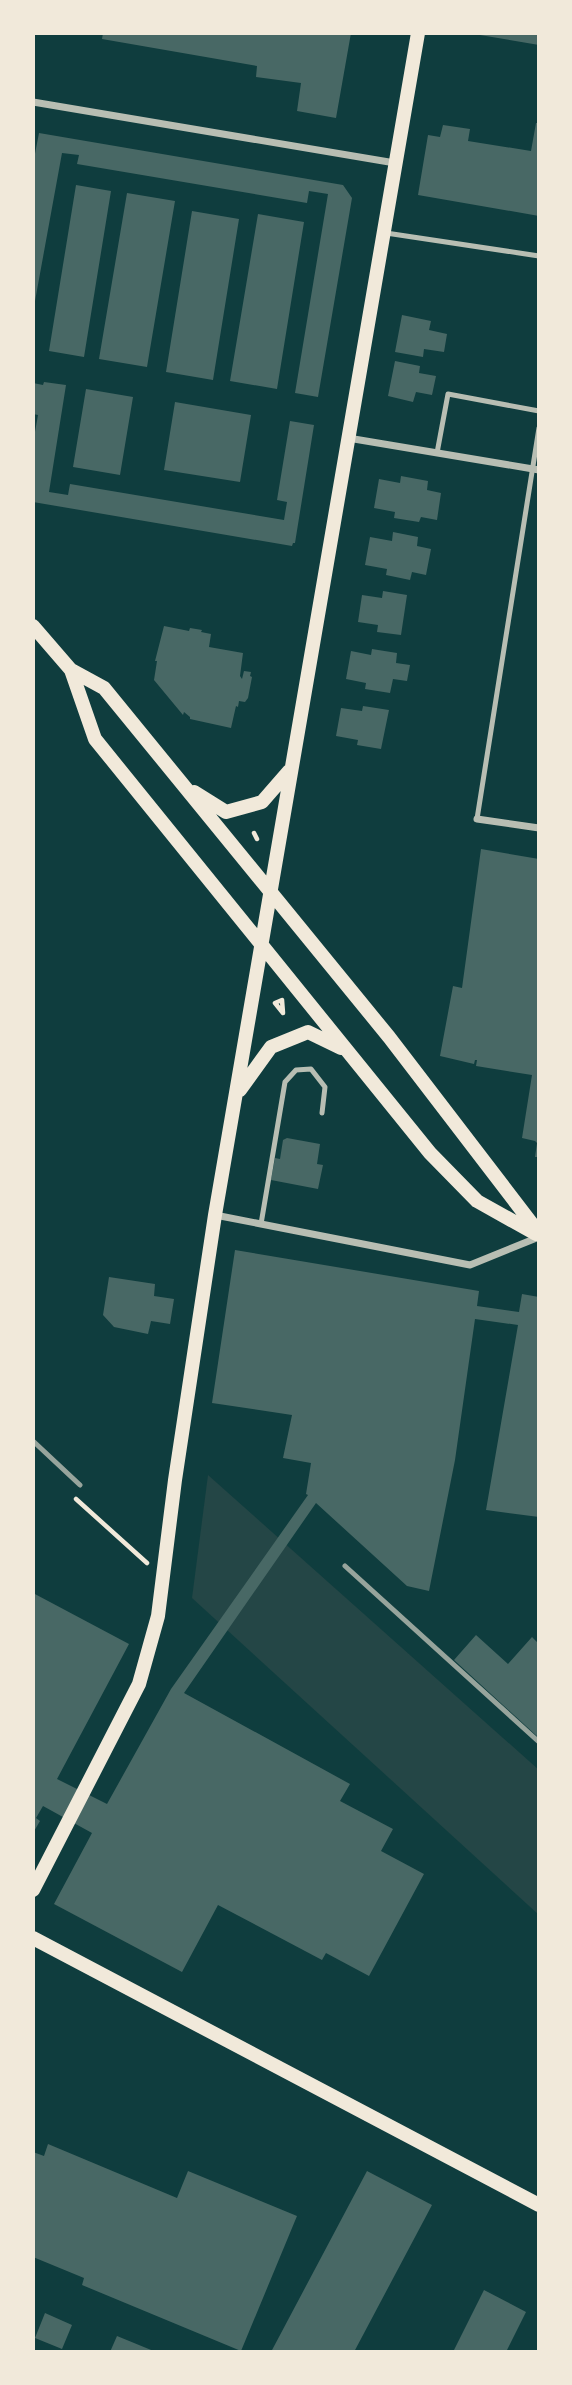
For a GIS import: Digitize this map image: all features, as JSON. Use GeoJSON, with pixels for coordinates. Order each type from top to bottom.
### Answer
{"type":"FeatureCollection","features":[{"type":"Feature","properties":{"kind":"main road"},"geometry":{"type":"LineString","coordinates":[[33,1889],[145,1670],[162,1598],[175,1480],[215,1215],[418,33]]}},
{"type":"Feature","properties":{"kind":"main road"},"geometry":{"type":"LineString","coordinates":[[33,626],[71,670],[104,688],[389,1037],[539,1235]]}},
{"type":"Feature","properties":{"kind":"main road"},"geometry":{"type":"LineString","coordinates":[[71,670],[95,739],[430,1153],[477,1201],[539,1235]]}},
{"type":"Feature","properties":{"kind":"main road"},"geometry":{"type":"LineString","coordinates":[[183,785],[226,812],[262,802],[290,769]]}},
{"type":"Feature","properties":{"kind":"main road"},"geometry":{"type":"LineString","coordinates":[[237,1094],[271,1047],[280,1043],[308,1032],[345,1049]]}},
{"type":"Feature","properties":{"kind":"main road"},"geometry":{"type":"LineString","coordinates":[[33,1938],[539,2205]]}},
{"type":"Feature","properties":{"kind":"street"},"geometry":{"type":"LineString","coordinates":[[33,102],[396,163]]}},
{"type":"Feature","properties":{"kind":"street"},"geometry":{"type":"LineString","coordinates":[[347,438],[535,469]]}},
{"type":"Feature","properties":{"kind":"street"},"geometry":{"type":"LineString","coordinates":[[477,819],[539,828]]}},
{"type":"Feature","properties":{"kind":"street"},"geometry":{"type":"LineString","coordinates":[[215,1215],[470,1265],[539,1235]]}},
{"type":"Feature","properties":{"kind":"lane"},"geometry":{"type":"LineString","coordinates":[[384,232],[539,256]]}},
{"type":"Feature","properties":{"kind":"lane"},"geometry":{"type":"LineString","coordinates":[[437,453],[448,394],[539,411]]}},
{"type":"Feature","properties":{"kind":"lane"},"geometry":{"type":"LineString","coordinates":[[477,819],[535,469],[539,428]]}},
{"type":"Feature","properties":{"kind":"lane"},"geometry":{"type":"LineString","coordinates":[[261,1224],[285,1082],[296,1070],[312,1069],[325,1087],[321,1113]]}},
{"type":"Feature","properties":{"kind":"path"},"geometry":{"type":"LineString","coordinates":[[254,833],[254,840],[265,838]]}},
{"type":"Feature","properties":{"kind":"path"},"geometry":{"type":"LineString","coordinates":[[76,1499],[147,1563]]}},
{"type":"Feature","properties":{"kind":"shaded area"},"geometry":{"type":"Polygon","coordinates":[[[208,1475],[539,1770],[539,1915],[192,1598],[208,1475]]]}},
{"type":"Feature","properties":{"kind":"building"},"geometry":{"type":"Polygon","coordinates":[[[103,33],[351,33],[336,118],[297,111],[301,83],[256,77],[257,66],[102,39],[103,33]]]}},
{"type":"Feature","properties":{"kind":"building"},"geometry":{"type":"Polygon","coordinates":[[[539,33],[539,45],[480,35],[539,33]]]}},
{"type":"Feature","properties":{"kind":"building"},"geometry":{"type":"Polygon","coordinates":[[[536,123],[539,123],[539,216],[418,195],[428,135],[440,137],[443,125],[470,129],[468,141],[531,151],[536,123]]]}},
{"type":"Feature","properties":{"kind":"building"},"geometry":{"type":"Polygon","coordinates":[[[39,133],[343,185],[352,198],[318,397],[295,393],[328,194],[309,191],[307,203],[77,164],[79,155],[62,153],[33,312],[33,164],[39,133]]]}},
{"type":"Feature","properties":{"kind":"building"},"geometry":{"type":"Polygon","coordinates":[[[76,185],[111,191],[84,357],[49,351],[76,185]]]}},
{"type":"Feature","properties":{"kind":"building"},"geometry":{"type":"Polygon","coordinates":[[[127,193],[175,201],[147,367],[99,359],[127,193]]]}},
{"type":"Feature","properties":{"kind":"building"},"geometry":{"type":"Polygon","coordinates":[[[192,211],[239,219],[213,380],[166,372],[192,211]]]}},
{"type":"Feature","properties":{"kind":"building"},"geometry":{"type":"Polygon","coordinates":[[[258,214],[304,222],[277,389],[230,381],[258,214]]]}},
{"type":"Feature","properties":{"kind":"building"},"geometry":{"type":"Polygon","coordinates":[[[402,315],[431,321],[429,330],[447,334],[444,352],[424,349],[423,357],[395,352],[402,315]]]}},
{"type":"Feature","properties":{"kind":"building"},"geometry":{"type":"Polygon","coordinates":[[[395,361],[420,366],[419,373],[436,376],[432,395],[416,392],[413,402],[388,396],[395,361]]]}},
{"type":"Feature","properties":{"kind":"building"},"geometry":{"type":"Polygon","coordinates":[[[44,382],[66,385],[49,492],[68,495],[70,484],[284,520],[287,502],[277,500],[290,421],[314,425],[295,543],[292,546],[33,502],[33,443],[38,415],[33,414],[33,383],[43,385],[44,382]]]}},
{"type":"Feature","properties":{"kind":"building"},"geometry":{"type":"Polygon","coordinates":[[[86,389],[133,397],[120,475],[73,467],[86,389]]]}},
{"type":"Feature","properties":{"kind":"building"},"geometry":{"type":"Polygon","coordinates":[[[175,402],[251,415],[240,482],[164,470],[175,402]]]}},
{"type":"Feature","properties":{"kind":"building"},"geometry":{"type":"Polygon","coordinates":[[[401,476],[428,481],[427,490],[441,493],[437,520],[421,517],[419,522],[394,518],[395,512],[374,508],[379,479],[400,483],[401,476]]]}},
{"type":"Feature","properties":{"kind":"building"},"geometry":{"type":"Polygon","coordinates":[[[393,532],[418,537],[417,546],[431,549],[426,575],[412,572],[410,580],[386,575],[387,569],[365,565],[370,537],[392,541],[393,532]]]}},
{"type":"Feature","properties":{"kind":"building"},"geometry":{"type":"Polygon","coordinates":[[[383,591],[407,595],[401,635],[377,632],[378,625],[358,622],[362,595],[382,598],[383,591]]]}},
{"type":"Feature","properties":{"kind":"building"},"geometry":{"type":"Polygon","coordinates":[[[164,626],[189,631],[190,628],[202,630],[201,632],[211,634],[209,647],[243,653],[240,676],[242,679],[244,671],[251,672],[252,677],[248,698],[245,702],[239,701],[238,707],[236,706],[231,728],[190,719],[184,712],[183,715],[154,680],[155,661],[164,626]]]}},
{"type":"Feature","properties":{"kind":"building"},"geometry":{"type":"Polygon","coordinates":[[[372,649],[397,653],[396,663],[410,665],[407,681],[393,679],[390,693],[365,689],[366,683],[346,679],[351,651],[371,655],[372,649]]]}},
{"type":"Feature","properties":{"kind":"building"},"geometry":{"type":"Polygon","coordinates":[[[363,706],[389,710],[381,749],[357,745],[358,740],[336,736],[341,708],[362,711],[363,706]]]}},
{"type":"Feature","properties":{"kind":"building"},"geometry":{"type":"Polygon","coordinates":[[[481,849],[539,859],[539,1157],[535,1157],[537,1143],[522,1138],[532,1075],[476,1066],[477,1060],[474,1064],[440,1056],[453,986],[462,988],[481,849]]]}},
{"type":"Feature","properties":{"kind":"building"},"geometry":{"type":"Polygon","coordinates":[[[287,1138],[320,1144],[317,1164],[323,1165],[318,1189],[271,1180],[275,1158],[280,1159],[283,1140],[287,1138]]]}},
{"type":"Feature","properties":{"kind":"building"},"geometry":{"type":"Polygon","coordinates":[[[235,1250],[479,1291],[477,1306],[519,1312],[522,1294],[539,1297],[539,1517],[486,1510],[518,1325],[475,1319],[455,1460],[429,1591],[407,1586],[316,1503],[184,1693],[350,1784],[340,1801],[393,1829],[381,1851],[424,1874],[369,1976],[326,1953],[322,1960],[218,1905],[182,1972],[54,1904],[92,1833],[43,1806],[36,1818],[40,1821],[33,1833],[33,1593],[129,1644],[57,1779],[107,1804],[171,1689],[308,1495],[311,1463],[283,1458],[292,1415],[212,1403],[235,1250]]]}},
{"type":"Feature","properties":{"kind":"building"},"geometry":{"type":"Polygon","coordinates":[[[109,1277],[155,1284],[154,1296],[174,1299],[170,1324],[151,1321],[148,1334],[114,1327],[103,1315],[109,1277]]]}},
{"type":"Feature","properties":{"kind":"building"},"geometry":{"type":"Polygon","coordinates":[[[476,1635],[508,1664],[532,1637],[539,1644],[539,1738],[454,1660],[476,1635]]]}},
{"type":"Feature","properties":{"kind":"building"},"geometry":{"type":"Polygon","coordinates":[[[48,2144],[177,2198],[188,2171],[297,2216],[241,2351],[82,2285],[84,2278],[33,2257],[33,2152],[44,2156],[48,2144]]]}},
{"type":"Feature","properties":{"kind":"building"},"geometry":{"type":"Polygon","coordinates":[[[367,2171],[432,2205],[354,2352],[271,2352],[367,2171]]]}},
{"type":"Feature","properties":{"kind":"building"},"geometry":{"type":"Polygon","coordinates":[[[484,2290],[526,2312],[506,2352],[453,2352],[484,2290]]]}},
{"type":"Feature","properties":{"kind":"building"},"geometry":{"type":"Polygon","coordinates":[[[45,2313],[72,2325],[62,2349],[35,2338],[45,2313]]]}},
{"type":"Feature","properties":{"kind":"building"},"geometry":{"type":"Polygon","coordinates":[[[117,2336],[156,2352],[110,2352],[117,2336]]]}},
{"type":"Feature","properties":{"kind":"railway"},"geometry":{"type":"LineString","coordinates":[[33,1441],[80,1485]]}},
{"type":"Feature","properties":{"kind":"railway"},"geometry":{"type":"LineString","coordinates":[[345,1566],[539,1742]]}}]}
